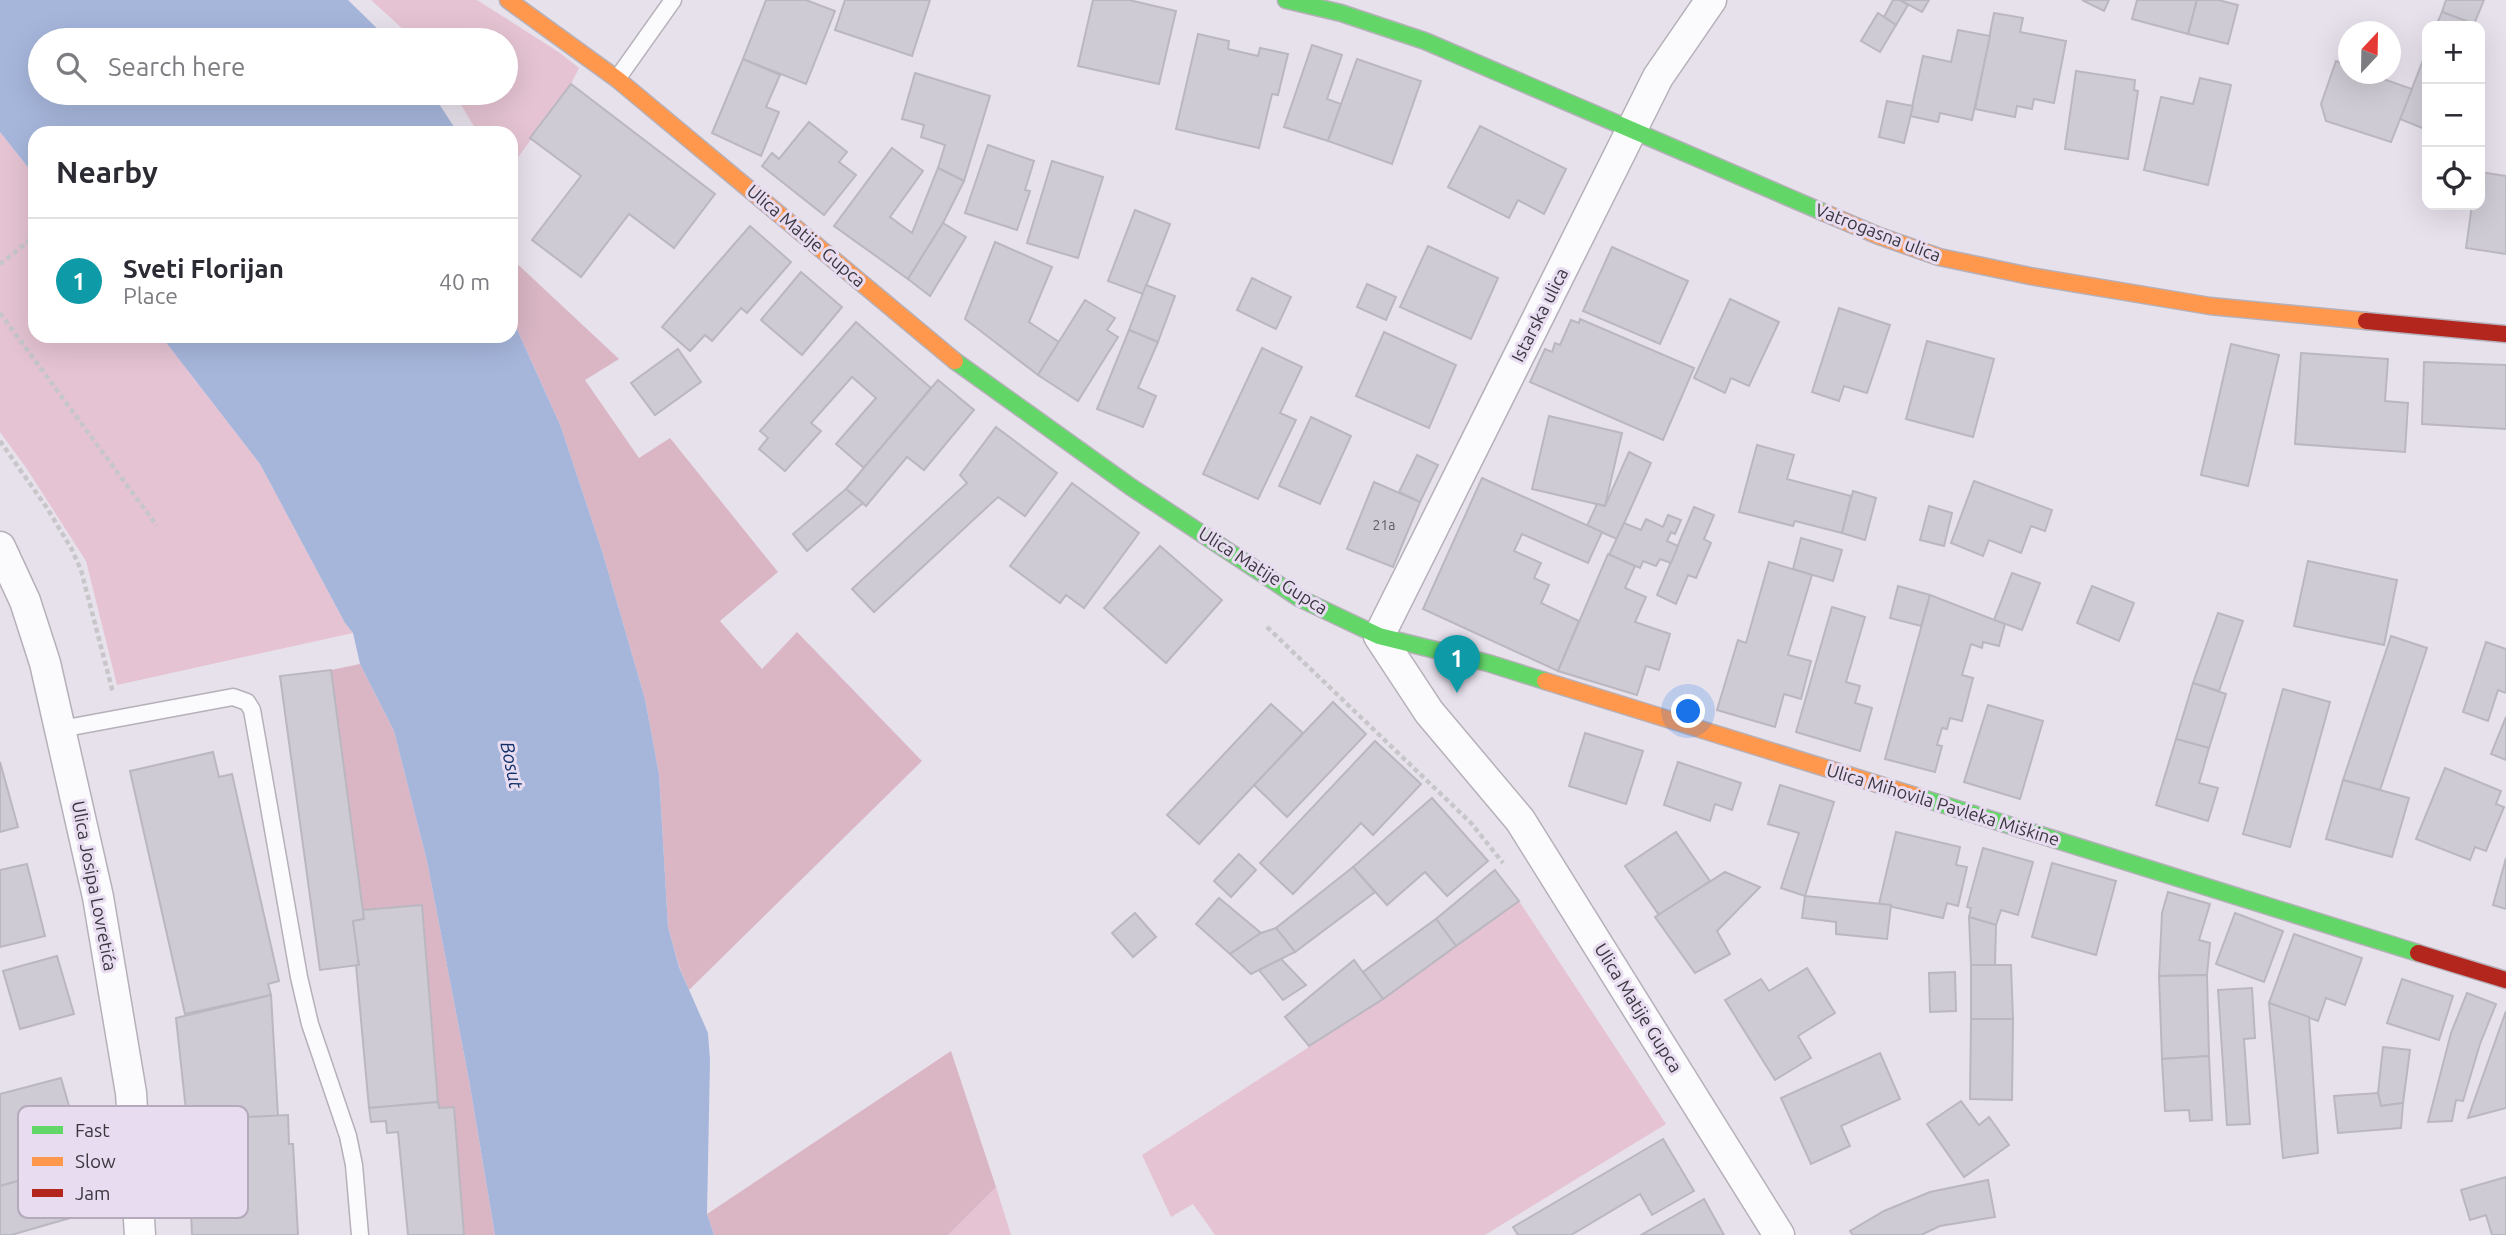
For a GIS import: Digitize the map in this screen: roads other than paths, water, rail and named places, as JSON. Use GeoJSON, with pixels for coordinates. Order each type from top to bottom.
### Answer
{"type":"FeatureCollection","features":[{"type":"Feature","properties":{"kind":"street","name":"Ulica Matije Gupca"},"geometry":{"type":"LineString","coordinates":[[508,0],[617,79],[959,363],[1131,487],[1299,598],[1379,636],[1429,712],[1520,820],[1779,1235]]}},
{"type":"Feature","properties":{"kind":"street","name":"Vatrogasna ulica"},"geometry":{"type":"LineString","coordinates":[[1286,0],[1341,13],[1425,41],[1879,236],[1939,257],[2031,276],[2210,306],[2506,334]]}},
{"type":"Feature","properties":{"kind":"street","name":"Istarska ulica"},"geometry":{"type":"LineString","coordinates":[[1379,636],[1658,78],[1711,0]]}},
{"type":"Feature","properties":{"kind":"street","name":"Ulica Josipa Lovretića"},"geometry":{"type":"LineString","coordinates":[[0,547],[25,601],[45,663],[61,729],[98,897],[132,1106]]}},
{"type":"Feature","properties":{"kind":"street","name":"Ulica Mihovila Pavleka Miškine"},"geometry":{"type":"LineString","coordinates":[[1379,636],[1488,663],[2506,980]]}},
{"type":"Feature","properties":{"kind":"lane"},"geometry":{"type":"LineString","coordinates":[[617,79],[673,0]]}},
{"type":"Feature","properties":{"kind":"lane"},"geometry":{"type":"LineString","coordinates":[[61,729],[233,697],[247,702],[253,709],[299,977],[310,1024],[348,1136],[354,1165],[360,1235]]}},
{"type":"Feature","properties":{"kind":"water"},"geometry":{"type":"Polygon","coordinates":[[[0,0],[348,0],[377,28],[28,28],[28,105],[440,105],[453,126],[28,126],[28,167],[0,132],[0,0]]]}},
{"type":"Feature","properties":{"kind":"water","name":"Bosut"},"geometry":{"type":"Polygon","coordinates":[[[518,332],[561,427],[603,554],[645,699],[659,774],[668,927],[679,967],[708,1033],[710,1060],[707,1214],[714,1235],[495,1235],[469,1080],[427,861],[394,731],[360,664],[353,633],[345,623],[260,464],[166,343],[518,343],[518,332]]]}},
{"type":"Feature","properties":{"kind":"place","name":"Sveti Florijan"},"geometry":{"type":"Point","coordinates":[1457,693]}}]}
